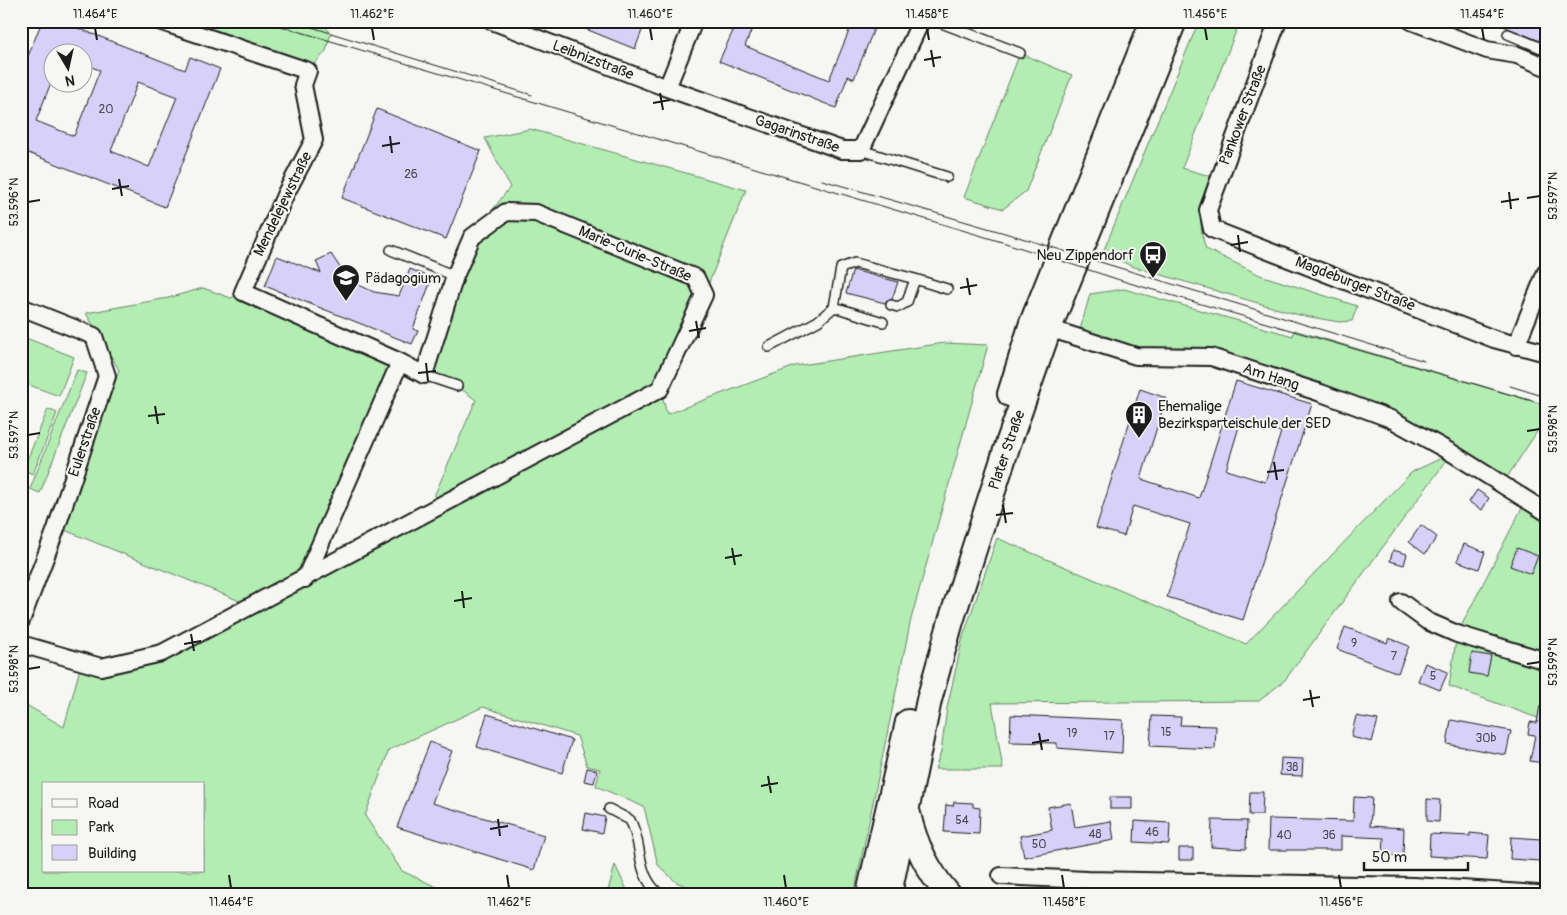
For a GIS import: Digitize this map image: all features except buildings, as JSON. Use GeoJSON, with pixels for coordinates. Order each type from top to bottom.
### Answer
{"type":"FeatureCollection","features":[{"type":"Feature","properties":{"kind":"street","name":"Mendelejewstraße"},"geometry":{"type":"LineString","coordinates":[[159,21],[308,71],[303,85],[314,140],[286,193],[244,292],[400,362]]}},
{"type":"Feature","properties":{"kind":"street","name":"Leibnizstraße"},"geometry":{"type":"LineString","coordinates":[[492,21],[668,88]]}},
{"type":"Feature","properties":{"kind":"street"},"geometry":{"type":"LineString","coordinates":[[668,88],[694,21]]}},
{"type":"Feature","properties":{"kind":"street","name":"Gagarinstraße"},"geometry":{"type":"LineString","coordinates":[[668,88],[842,150],[861,150],[921,21]]}},
{"type":"Feature","properties":{"kind":"street","name":"Plater Straße"},"geometry":{"type":"LineString","coordinates":[[869,894],[907,726],[1041,326],[1153,21]]}},
{"type":"Feature","properties":{"kind":"street","name":"Plater Straße"},"geometry":{"type":"LineString","coordinates":[[889,894],[929,700],[951,621],[1008,444],[1041,326],[1174,21]]}},
{"type":"Feature","properties":{"kind":"street","name":"Pankower Straße"},"geometry":{"type":"LineString","coordinates":[[1208,210],[1278,21]]}},
{"type":"Feature","properties":{"kind":"street"},"geometry":{"type":"LineString","coordinates":[[1411,21],[1487,50],[1517,55],[1546,67]]}},
{"type":"Feature","properties":{"kind":"street","name":"Magdeburger Straße"},"geometry":{"type":"LineString","coordinates":[[1208,210],[1212,230],[1516,346],[1546,353]]}},
{"type":"Feature","properties":{"kind":"street","name":"Marie-Curie-Straße"},"geometry":{"type":"LineString","coordinates":[[21,644],[101,666],[162,653],[660,389],[704,295],[696,278],[536,213],[506,212],[472,237],[455,276],[424,375]]}},
{"type":"Feature","properties":{"kind":"street"},"geometry":{"type":"LineString","coordinates":[[1516,346],[1546,272]]}},
{"type":"Feature","properties":{"kind":"street","name":"Eulerstraße"},"geometry":{"type":"LineString","coordinates":[[21,307],[94,336],[108,376],[56,529],[21,621]]}},
{"type":"Feature","properties":{"kind":"street","name":"Am Hang"},"geometry":{"type":"LineString","coordinates":[[1041,326],[1136,356],[1211,357],[1321,393],[1392,420],[1452,453],[1546,512]]}},
{"type":"Feature","properties":{"kind":"street"},"geometry":{"type":"LineString","coordinates":[[305,578],[400,362],[424,375]]}},
{"type":"Feature","properties":{"kind":"street"},"geometry":{"type":"LineString","coordinates":[[1401,602],[1427,620],[1457,634],[1546,661]]}},
{"type":"Feature","properties":{"kind":"street"},"geometry":{"type":"LineString","coordinates":[[907,809],[913,837],[921,857],[948,894]]}},
{"type":"Feature","properties":{"kind":"street"},"geometry":{"type":"LineString","coordinates":[[1001,876],[1087,880],[1414,886],[1538,894]]}},
{"type":"Feature","properties":{"kind":"lane"},"geometry":{"type":"LineString","coordinates":[[936,21],[1020,53]]}},
{"type":"Feature","properties":{"kind":"lane"},"geometry":{"type":"LineString","coordinates":[[1508,34],[1546,50]]}},
{"type":"Feature","properties":{"kind":"lane"},"geometry":{"type":"LineString","coordinates":[[861,150],[947,178]]}},
{"type":"Feature","properties":{"kind":"lane"},"geometry":{"type":"LineString","coordinates":[[391,250],[455,276]]}},
{"type":"Feature","properties":{"kind":"lane"},"geometry":{"type":"LineString","coordinates":[[769,346],[818,321],[834,307],[841,268],[855,262],[947,289]]}},
{"type":"Feature","properties":{"kind":"lane"},"geometry":{"type":"LineString","coordinates":[[891,305],[898,307],[907,302],[915,279]]}},
{"type":"Feature","properties":{"kind":"lane"},"geometry":{"type":"LineString","coordinates":[[834,307],[883,322]]}},
{"type":"Feature","properties":{"kind":"lane"},"geometry":{"type":"LineString","coordinates":[[424,375],[457,386]]}},
{"type":"Feature","properties":{"kind":"lane"},"geometry":{"type":"LineString","coordinates":[[609,809],[630,820],[642,869],[658,894]]}},
{"type":"Feature","properties":{"kind":"green space"},"geometry":{"type":"Polygon","coordinates":[[[159,21],[320,21],[331,33],[326,51],[308,71],[159,21]]]}},
{"type":"Feature","properties":{"kind":"green space"},"geometry":{"type":"Polygon","coordinates":[[[1199,21],[1240,21],[1182,168],[1210,176],[1201,212],[1203,239],[1206,249],[1260,275],[1357,306],[1352,321],[1339,322],[1299,315],[1131,266],[1103,252],[1199,21]]]}},
{"type":"Feature","properties":{"kind":"green space"},"geometry":{"type":"Polygon","coordinates":[[[1020,53],[1072,75],[1026,191],[1003,209],[964,197],[1020,53]]]}},
{"type":"Feature","properties":{"kind":"green space"},"geometry":{"type":"Polygon","coordinates":[[[530,129],[746,190],[704,295],[660,388],[667,414],[795,366],[944,343],[988,345],[911,619],[854,894],[707,894],[676,882],[658,865],[644,807],[596,786],[600,769],[587,766],[577,736],[483,707],[389,750],[365,816],[402,871],[452,894],[21,894],[21,702],[64,727],[82,661],[162,653],[252,606],[62,529],[119,370],[86,313],[168,298],[203,288],[231,298],[243,292],[400,362],[305,578],[433,510],[435,494],[476,400],[457,386],[424,375],[472,237],[510,187],[485,138],[530,129]]]}},
{"type":"Feature","properties":{"kind":"green space"},"geometry":{"type":"Polygon","coordinates":[[[1124,289],[1293,336],[1294,330],[1546,405],[1546,418],[1502,485],[1452,453],[1391,419],[1211,357],[1136,356],[1078,337],[1090,294],[1124,289]]]}},
{"type":"Feature","properties":{"kind":"green space"},"geometry":{"type":"Polygon","coordinates":[[[21,336],[74,357],[59,396],[21,382],[21,336]]]}},
{"type":"Feature","properties":{"kind":"green space"},"geometry":{"type":"Polygon","coordinates":[[[77,370],[87,373],[40,493],[30,489],[77,370]]]}},
{"type":"Feature","properties":{"kind":"green space"},"geometry":{"type":"Polygon","coordinates":[[[48,409],[57,413],[33,474],[23,470],[48,409]]]}},
{"type":"Feature","properties":{"kind":"green space"},"geometry":{"type":"Polygon","coordinates":[[[1452,453],[1285,680],[1259,701],[992,703],[1003,769],[935,769],[941,752],[947,708],[963,637],[997,538],[1246,644],[1412,472],[1452,453]]]}},
{"type":"Feature","properties":{"kind":"green space"},"geometry":{"type":"Polygon","coordinates":[[[1526,500],[1546,512],[1546,721],[1449,686],[1457,634],[1526,500]]]}},
{"type":"Feature","properties":{"kind":"green space"},"geometry":{"type":"Polygon","coordinates":[[[615,865],[629,894],[607,894],[615,865]]]}},
{"type":"Feature","properties":{"kind":"tram line"},"geometry":{"type":"LineString","coordinates":[[264,21],[1012,245],[1126,282],[1546,405]]}},
{"type":"Feature","properties":{"kind":"tram line"},"geometry":{"type":"LineString","coordinates":[[292,21],[532,95]]}},
{"type":"Feature","properties":{"kind":"tram line"},"geometry":{"type":"LineString","coordinates":[[822,180],[1015,236],[1424,361]]}},
{"type":"Feature","properties":{"kind":"tram line"},"geometry":{"type":"LineString","coordinates":[[1510,386],[1546,397]]}},
{"type":"Feature","properties":{"kind":"place","name":"Neu Zippendorf"},"geometry":{"type":"Point","coordinates":[1153,279]}},
{"type":"Feature","properties":{"kind":"place","name":"Pädagogium"},"geometry":{"type":"Point","coordinates":[346,302]}},
{"type":"Feature","properties":{"kind":"place","name":"Ehemalige Bezirksparteischule der SED"},"geometry":{"type":"Point","coordinates":[1139,439]}}]}
